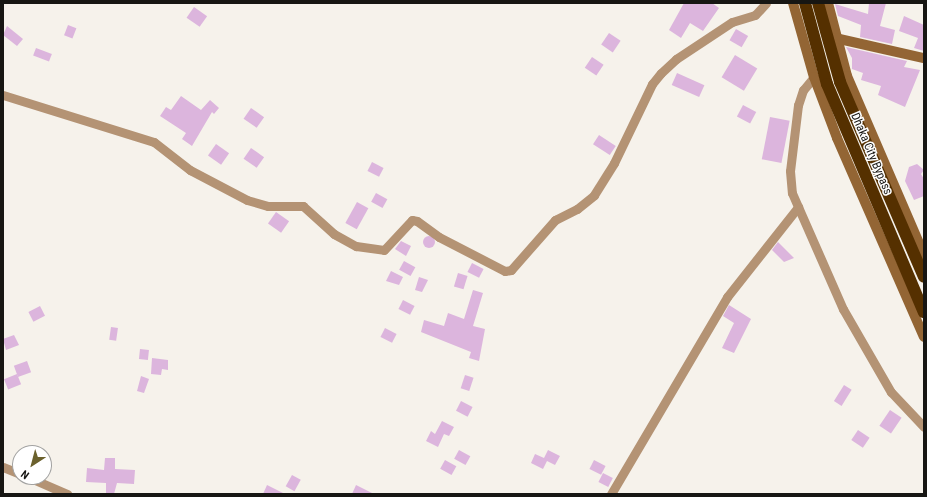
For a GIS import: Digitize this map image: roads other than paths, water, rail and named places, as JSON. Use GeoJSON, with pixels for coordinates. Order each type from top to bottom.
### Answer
{"type":"FeatureCollection","features":[{"type":"Feature","properties":{"kind":"highway","name":"Dhaka City Bypass"},"geometry":{"type":"LineString","coordinates":[[805,3],[827,84],[924,312]]}},
{"type":"Feature","properties":{"kind":"highway"},"geometry":{"type":"LineString","coordinates":[[818,3],[840,82],[924,277]]}},
{"type":"Feature","properties":{"kind":"main road"},"geometry":{"type":"LineString","coordinates":[[793,3],[814,77],[924,337]]}},
{"type":"Feature","properties":{"kind":"main road"},"geometry":{"type":"LineString","coordinates":[[828,3],[847,76],[924,255]]}},
{"type":"Feature","properties":{"kind":"main road"},"geometry":{"type":"LineString","coordinates":[[836,38],[924,58]]}},
{"type":"Feature","properties":{"kind":"street"},"geometry":{"type":"LineString","coordinates":[[3,95],[154,142],[190,170],[247,200],[268,206],[303,206],[334,234],[356,246],[384,250],[412,220],[417,221],[465,250],[505,271],[511,270],[555,220],[577,209],[594,195],[614,163],[652,84],[661,73],[676,59],[732,22],[755,15],[766,3]]}},
{"type":"Feature","properties":{"kind":"street"},"geometry":{"type":"LineString","coordinates":[[814,77],[800,98],[790,171],[792,192],[831,284],[859,338],[895,397],[924,428]]}},
{"type":"Feature","properties":{"kind":"street"},"geometry":{"type":"LineString","coordinates":[[611,494],[728,297],[798,207]]}},
{"type":"Feature","properties":{"kind":"street"},"geometry":{"type":"LineString","coordinates":[[46,485],[67,494]]}}]}
